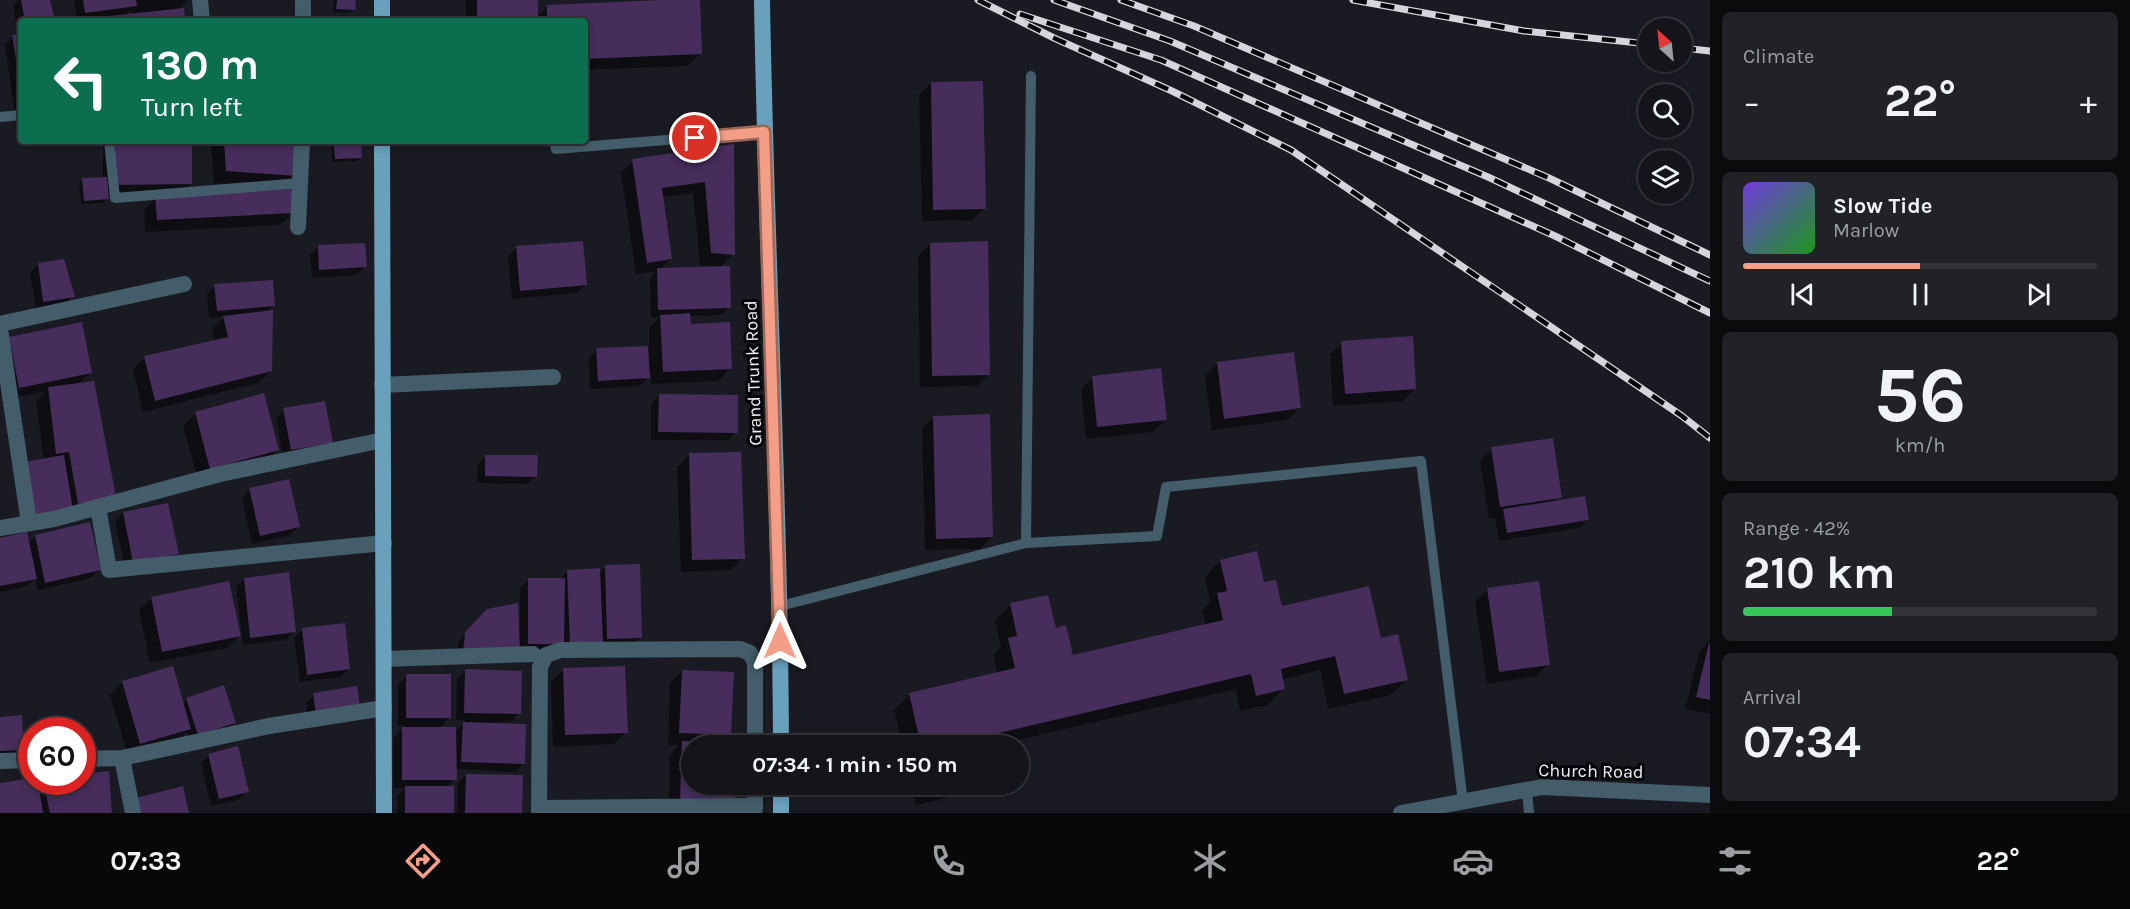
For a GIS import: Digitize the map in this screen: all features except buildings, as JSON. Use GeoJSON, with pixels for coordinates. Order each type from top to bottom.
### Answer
{"type":"FeatureCollection","features":[{"type":"Feature","properties":{"kind":"main road"},"geometry":{"type":"LineString","coordinates":[[382,0],[382,18]]}},
{"type":"Feature","properties":{"kind":"main road","name":"Grand Trunk Road"},"geometry":{"type":"LineString","coordinates":[[762,0],[764,132],[780,606],[781,735]]}},
{"type":"Feature","properties":{"kind":"main road"},"geometry":{"type":"LineString","coordinates":[[382,144],[384,813]]}},
{"type":"Feature","properties":{"kind":"main road"},"geometry":{"type":"LineString","coordinates":[[781,795],[781,813]]}},
{"type":"Feature","properties":{"kind":"street"},"geometry":{"type":"LineString","coordinates":[[200,0],[202,18]]}},
{"type":"Feature","properties":{"kind":"street"},"geometry":{"type":"LineString","coordinates":[[303,0],[303,18]]}},
{"type":"Feature","properties":{"kind":"street"},"geometry":{"type":"LineString","coordinates":[[298,227],[302,144]]}},
{"type":"Feature","properties":{"kind":"street"},"geometry":{"type":"LineString","coordinates":[[0,324],[184,284]]}},
{"type":"Feature","properties":{"kind":"street"},"geometry":{"type":"LineString","coordinates":[[0,329],[29,523]]}},
{"type":"Feature","properties":{"kind":"street"},"geometry":{"type":"LineString","coordinates":[[382,385],[553,377]]}},
{"type":"Feature","properties":{"kind":"street"},"geometry":{"type":"LineString","coordinates":[[0,528],[54,519],[220,474],[383,440]]}},
{"type":"Feature","properties":{"kind":"street"},"geometry":{"type":"LineString","coordinates":[[98,507],[109,570],[384,543]]}},
{"type":"Feature","properties":{"kind":"street"},"geometry":{"type":"LineString","coordinates":[[754,809],[539,811],[540,667],[546,655],[561,650],[740,649],[750,653],[756,662],[755,735]]}},
{"type":"Feature","properties":{"kind":"street"},"geometry":{"type":"LineString","coordinates":[[384,659],[533,654]]}},
{"type":"Feature","properties":{"kind":"street"},"geometry":{"type":"LineString","coordinates":[[96,759],[122,758],[269,726],[384,708]]}},
{"type":"Feature","properties":{"kind":"street"},"geometry":{"type":"LineString","coordinates":[[122,758],[134,813]]}},
{"type":"Feature","properties":{"kind":"street"},"geometry":{"type":"LineString","coordinates":[[0,761],[18,760]]}},
{"type":"Feature","properties":{"kind":"street","name":"Church Road"},"geometry":{"type":"LineString","coordinates":[[1401,813],[1542,788],[1710,795]]}},
{"type":"Feature","properties":{"kind":"lane"},"geometry":{"type":"LineString","coordinates":[[1026,543],[1031,75]]}},
{"type":"Feature","properties":{"kind":"lane"},"geometry":{"type":"LineString","coordinates":[[0,117],[18,115]]}},
{"type":"Feature","properties":{"kind":"lane"},"geometry":{"type":"LineString","coordinates":[[555,144],[556,149],[764,132]]}},
{"type":"Feature","properties":{"kind":"lane"},"geometry":{"type":"LineString","coordinates":[[110,144],[115,198],[301,183]]}},
{"type":"Feature","properties":{"kind":"lane"},"geometry":{"type":"LineString","coordinates":[[780,606],[1026,543],[1156,536],[1166,487],[1421,461],[1462,802]]}},
{"type":"Feature","properties":{"kind":"lane"},"geometry":{"type":"LineString","coordinates":[[1527,790],[1529,813]]}},
{"type":"Feature","properties":{"kind":"railway"},"geometry":{"type":"LineString","coordinates":[[978,0],[1291,150],[1682,416],[1710,438]]}},
{"type":"Feature","properties":{"kind":"railway"},"geometry":{"type":"LineString","coordinates":[[1054,0],[1170,41],[1488,177],[1710,281]]}},
{"type":"Feature","properties":{"kind":"railway"},"geometry":{"type":"LineString","coordinates":[[1121,0],[1194,26],[1549,178],[1710,255]]}},
{"type":"Feature","properties":{"kind":"railway"},"geometry":{"type":"LineString","coordinates":[[1353,0],[1524,31],[1638,43]]}},
{"type":"Feature","properties":{"kind":"railway"},"geometry":{"type":"LineString","coordinates":[[1020,14],[1161,60],[1555,236],[1710,313]]}},
{"type":"Feature","properties":{"kind":"railway"},"geometry":{"type":"LineString","coordinates":[[1692,49],[1710,51]]}},
{"type":"Feature","properties":{"kind":"route"},"geometry":{"type":"LineString","coordinates":[[695,138],[764,132],[780,641]]}}]}
